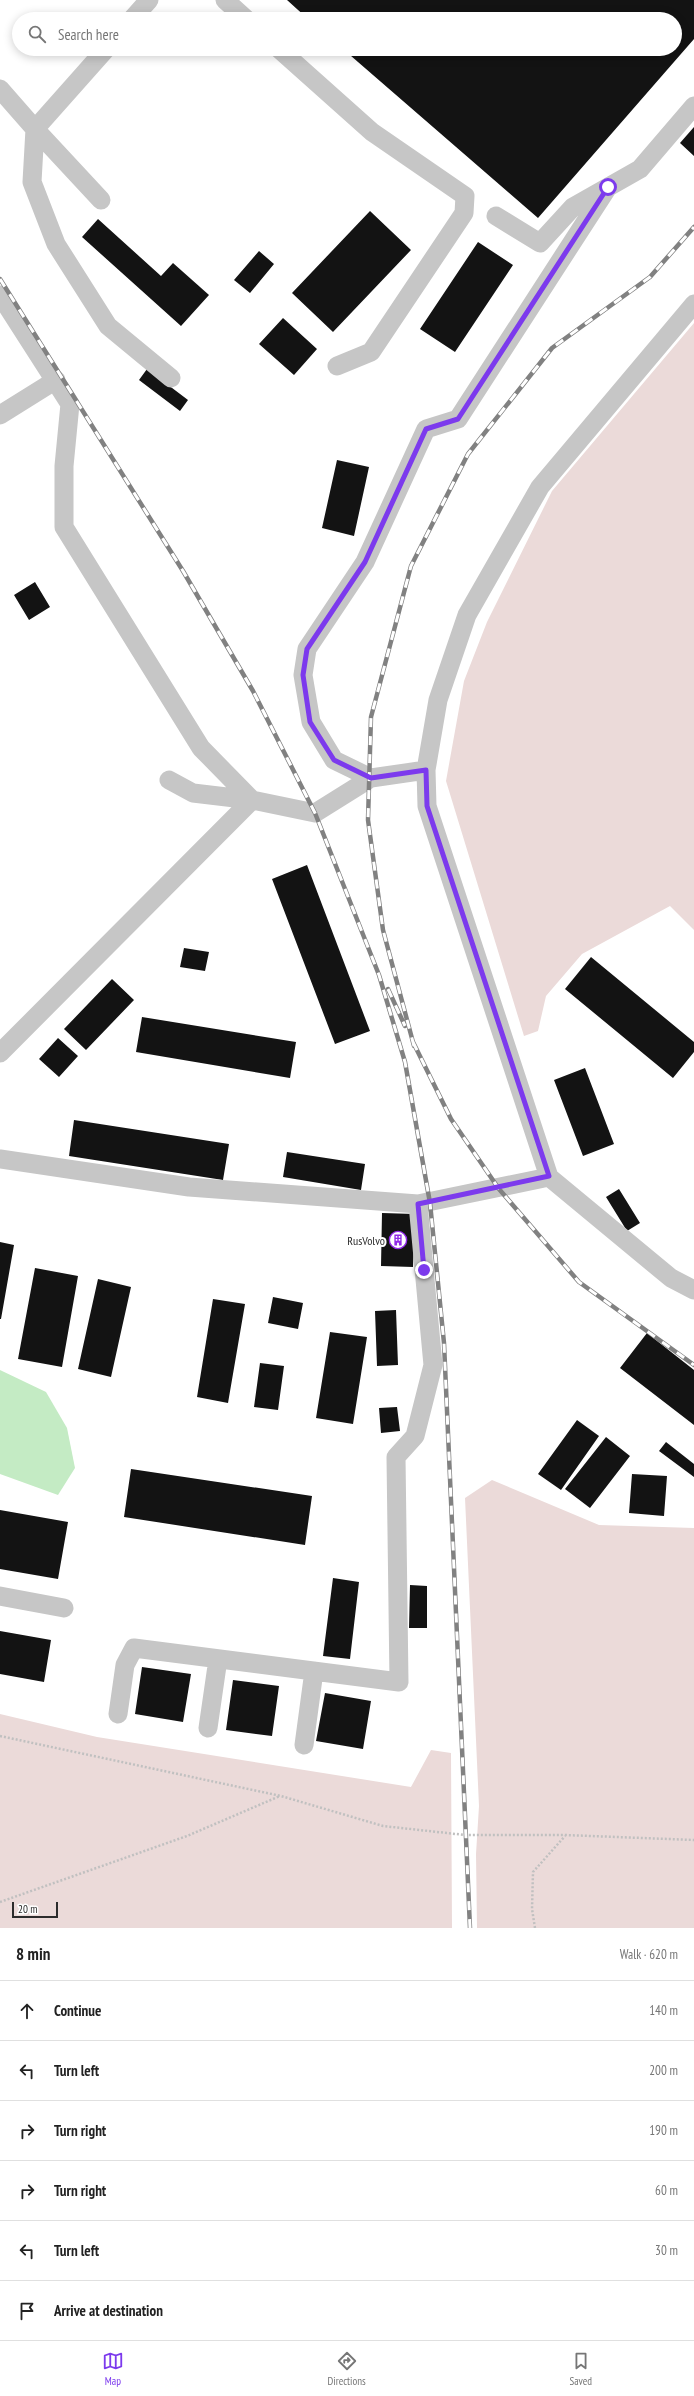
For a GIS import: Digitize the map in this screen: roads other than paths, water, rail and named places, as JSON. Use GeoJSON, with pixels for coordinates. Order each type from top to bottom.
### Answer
{"type":"FeatureCollection","features":[{"type":"Feature","properties":{"kind":"lane"},"geometry":{"type":"LineString","coordinates":[[138,12],[149,0]]}},
{"type":"Feature","properties":{"kind":"lane"},"geometry":{"type":"LineString","coordinates":[[225,0],[238,12]]}},
{"type":"Feature","properties":{"kind":"lane"},"geometry":{"type":"LineString","coordinates":[[100,56],[35,129],[32,182],[56,244],[108,326],[171,378]]}},
{"type":"Feature","properties":{"kind":"lane"},"geometry":{"type":"LineString","coordinates":[[288,56],[372,132],[465,196],[464,213],[371,352],[337,366]]}},
{"type":"Feature","properties":{"kind":"lane"},"geometry":{"type":"LineString","coordinates":[[0,89],[101,200]]}},
{"type":"Feature","properties":{"kind":"lane"},"geometry":{"type":"LineString","coordinates":[[496,216],[540,244],[573,207],[640,169],[694,106]]}},
{"type":"Feature","properties":{"kind":"lane"},"geometry":{"type":"LineString","coordinates":[[371,778],[334,760],[310,722],[303,675],[307,649],[365,562],[426,429],[458,419],[608,187]]}},
{"type":"Feature","properties":{"kind":"lane"},"geometry":{"type":"LineString","coordinates":[[0,295],[70,404],[64,466],[64,527],[201,748],[252,800]]}},
{"type":"Feature","properties":{"kind":"lane"},"geometry":{"type":"LineString","coordinates":[[694,304],[536,494],[467,615],[438,700],[426,770],[427,806],[549,1176],[671,1278],[694,1290]]}},
{"type":"Feature","properties":{"kind":"lane"},"geometry":{"type":"LineString","coordinates":[[0,415],[56,380]]}},
{"type":"Feature","properties":{"kind":"lane"},"geometry":{"type":"LineString","coordinates":[[169,780],[193,793],[252,800],[315,813],[371,778],[426,770]]}},
{"type":"Feature","properties":{"kind":"lane"},"geometry":{"type":"LineString","coordinates":[[0,1054],[252,800]]}},
{"type":"Feature","properties":{"kind":"lane"},"geometry":{"type":"LineString","coordinates":[[0,1159],[190,1187],[418,1204],[549,1176]]}},
{"type":"Feature","properties":{"kind":"lane"},"geometry":{"type":"LineString","coordinates":[[118,1714],[125,1665],[134,1648],[399,1682],[396,1458],[415,1436],[433,1365],[418,1204]]}},
{"type":"Feature","properties":{"kind":"lane"},"geometry":{"type":"LineString","coordinates":[[0,1596],[64,1608]]}},
{"type":"Feature","properties":{"kind":"lane"},"geometry":{"type":"LineString","coordinates":[[208,1728],[218,1659]]}},
{"type":"Feature","properties":{"kind":"lane"},"geometry":{"type":"LineString","coordinates":[[304,1745],[314,1671]]}},
{"type":"Feature","properties":{"kind":"railway"},"geometry":{"type":"LineString","coordinates":[[414,1046],[383,930],[368,820],[371,717],[411,566],[468,454],[552,348],[650,277],[694,227]]}},
{"type":"Feature","properties":{"kind":"railway"},"geometry":{"type":"LineString","coordinates":[[0,279],[183,571],[253,691],[315,813],[379,975],[405,1062],[430,1203],[444,1343],[470,1928]]}},
{"type":"Feature","properties":{"kind":"railway"},"geometry":{"type":"LineString","coordinates":[[388,989],[405,1026]]}},
{"type":"Feature","properties":{"kind":"railway"},"geometry":{"type":"LineString","coordinates":[[413,1042],[451,1119],[499,1189],[579,1282],[694,1365]]}},
{"type":"Feature","properties":{"kind":"place","name":"RusVolvo"},"geometry":{"type":"Point","coordinates":[398,1240]}}]}
